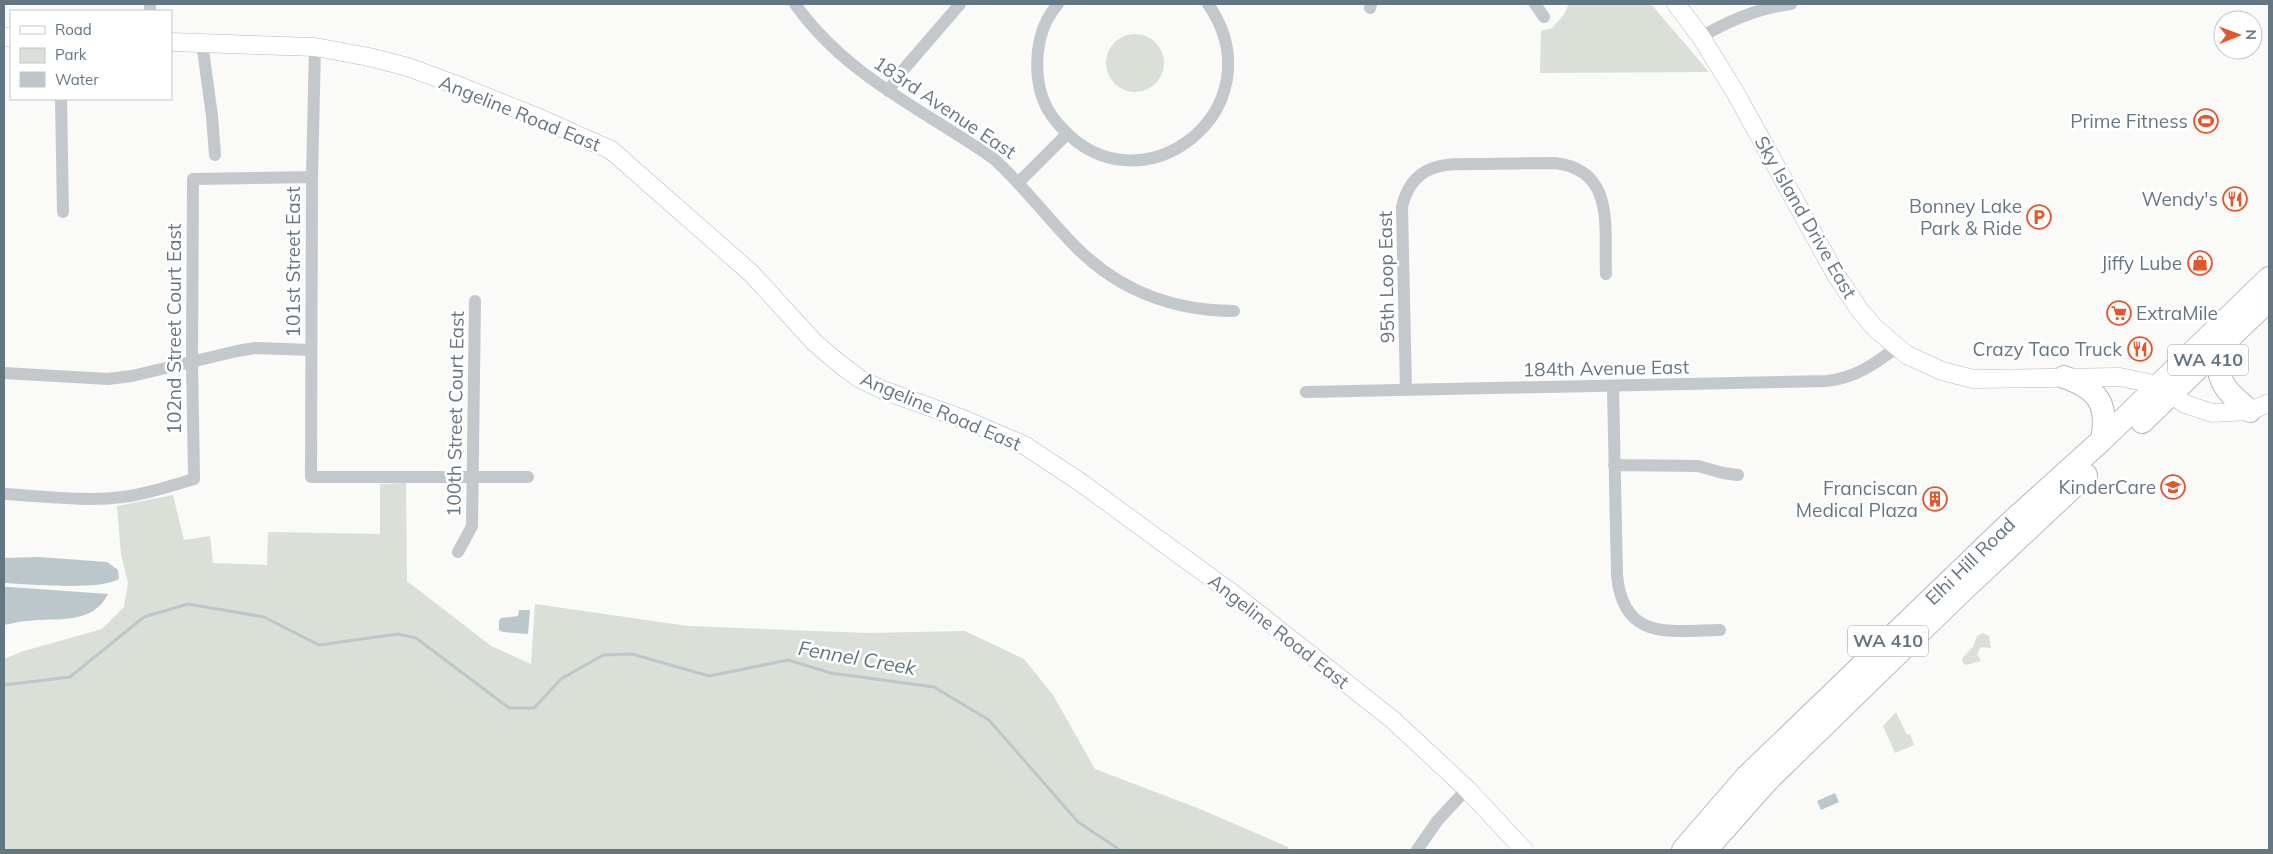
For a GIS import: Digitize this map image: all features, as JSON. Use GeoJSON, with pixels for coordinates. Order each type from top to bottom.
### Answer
{"type":"FeatureCollection","features":[{"type":"Feature","properties":{"kind":"highway","name":"WA 410"},"geometry":{"type":"LineString","coordinates":[[2165,390],[2269,278]]}},
{"type":"Feature","properties":{"kind":"highway","name":"WA 410"},"geometry":{"type":"LineString","coordinates":[[2165,390],[2219,349],[2269,300]]}},
{"type":"Feature","properties":{"kind":"highway"},"geometry":{"type":"LineString","coordinates":[[2219,349],[2217,361],[2222,383],[2227,392],[2260,407]]}},
{"type":"Feature","properties":{"kind":"highway"},"geometry":{"type":"LineString","coordinates":[[2064,377],[2082,383],[2098,397],[2105,414],[2102,440]]}},
{"type":"Feature","properties":{"kind":"highway","name":"Elhi Hill Road"},"geometry":{"type":"LineString","coordinates":[[1683,850],[1746,777],[2011,522],[2102,440],[2165,390]]}},
{"type":"Feature","properties":{"kind":"highway","name":"Elhi Hill Road"},"geometry":{"type":"LineString","coordinates":[[1706,850],[1768,780],[2165,390]]}},
{"type":"Feature","properties":{"kind":"street","name":"183rd Avenue East"},"geometry":{"type":"LineString","coordinates":[[795,4],[834,50],[853,66],[888,91],[980,150],[1018,182],[1088,259],[1127,286],[1174,304],[1198,309],[1234,311]]}},
{"type":"Feature","properties":{"kind":"street"},"geometry":{"type":"LineString","coordinates":[[888,91],[904,69],[960,4]]}},
{"type":"Feature","properties":{"kind":"street"},"geometry":{"type":"LineString","coordinates":[[1058,4],[1044,25],[1036,67],[1041,94],[1049,111],[1068,134],[1092,151],[1108,156],[1134,160],[1150,158],[1174,150],[1200,132],[1217,109],[1224,93],[1229,63],[1225,37],[1220,22],[1208,4]]}},
{"type":"Feature","properties":{"kind":"street"},"geometry":{"type":"LineString","coordinates":[[1535,4],[1544,17]]}},
{"type":"Feature","properties":{"kind":"street","name":"Sky Island Drive East"},"geometry":{"type":"LineString","coordinates":[[1676,4],[1701,37],[1735,92],[1836,275],[1861,312],[1876,329],[1897,347],[1921,362],[1942,371],[1973,379],[2120,377],[2165,390],[2185,404],[2212,413],[2260,407]]}},
{"type":"Feature","properties":{"kind":"street"},"geometry":{"type":"LineString","coordinates":[[1701,37],[1736,18],[1759,10],[1791,4]]}},
{"type":"Feature","properties":{"kind":"street","name":"Angeline Road East"},"geometry":{"type":"LineString","coordinates":[[172,42],[314,47],[369,57],[408,67],[537,117],[611,150],[751,273],[815,344],[841,365],[860,379],[890,394],[963,419],[1024,445],[1080,482],[1236,596],[1393,720],[1466,789],[1524,850]]}},
{"type":"Feature","properties":{"kind":"street"},"geometry":{"type":"LineString","coordinates":[[202,43],[212,116],[215,155]]}},
{"type":"Feature","properties":{"kind":"street","name":"101st Street East"},"geometry":{"type":"LineString","coordinates":[[314,47],[311,477],[474,477]]}},
{"type":"Feature","properties":{"kind":"street"},"geometry":{"type":"LineString","coordinates":[[61,100],[62,212]]}},
{"type":"Feature","properties":{"kind":"street"},"geometry":{"type":"LineString","coordinates":[[1018,182],[1068,134]]}},
{"type":"Feature","properties":{"kind":"street","name":"95th Loop East"},"geometry":{"type":"LineString","coordinates":[[1406,390],[1402,207],[1407,191],[1414,181],[1426,170],[1445,164],[1555,163],[1567,164],[1582,171],[1596,185],[1604,204],[1606,274]]}},
{"type":"Feature","properties":{"kind":"street","name":"102nd Street Court East"},"geometry":{"type":"LineString","coordinates":[[4,494],[104,499],[122,497],[194,479],[192,362],[193,178],[312,177]]}},
{"type":"Feature","properties":{"kind":"street","name":"100th Street Court East"},"geometry":{"type":"LineString","coordinates":[[458,552],[472,526],[475,301]]}},
{"type":"Feature","properties":{"kind":"street","name":"184th Avenue East"},"geometry":{"type":"LineString","coordinates":[[1306,392],[1613,387],[1842,380],[1878,362],[1897,347]]}},
{"type":"Feature","properties":{"kind":"street"},"geometry":{"type":"LineString","coordinates":[[4,373],[108,379],[256,348],[311,350]]}},
{"type":"Feature","properties":{"kind":"street"},"geometry":{"type":"LineString","coordinates":[[1613,387],[1617,575],[1618,589],[1624,607],[1636,621],[1652,629],[1674,631],[1720,630]]}},
{"type":"Feature","properties":{"kind":"street"},"geometry":{"type":"LineString","coordinates":[[1614,465],[1698,466],[1722,473],[1738,475]]}},
{"type":"Feature","properties":{"kind":"street"},"geometry":{"type":"LineString","coordinates":[[474,477],[528,477]]}},
{"type":"Feature","properties":{"kind":"street"},"geometry":{"type":"LineString","coordinates":[[1418,850],[1438,820],[1466,789]]}},
{"type":"Feature","properties":{"kind":"green space"},"geometry":{"type":"Polygon","coordinates":[[[1569,4],[1651,4],[1709,72],[1540,73],[1541,31],[1552,28],[1563,16],[1569,4]]]}},
{"type":"Feature","properties":{"kind":"green space"},"geometry":{"type":"Polygon","coordinates":[[[1135,34],[1146,36],[1159,47],[1164,63],[1162,74],[1151,87],[1135,92],[1124,90],[1111,79],[1106,63],[1108,52],[1119,39],[1135,34]]]}},
{"type":"Feature","properties":{"kind":"green space"},"geometry":{"type":"Polygon","coordinates":[[[406,483],[407,581],[491,646],[531,664],[535,604],[688,626],[867,633],[965,631],[1024,659],[1053,695],[1095,769],[1200,809],[1288,847],[1289,850],[4,850],[4,659],[24,651],[102,629],[124,607],[128,583],[121,554],[117,506],[173,495],[184,540],[210,536],[213,563],[267,565],[268,532],[380,534],[380,484],[406,483]]]}},
{"type":"Feature","properties":{"kind":"green space"},"geometry":{"type":"Polygon","coordinates":[[[1983,633],[1989,636],[1991,648],[1981,647],[1977,654],[1981,661],[1966,665],[1962,662],[1963,657],[1973,647],[1977,636],[1983,633]]]}},
{"type":"Feature","properties":{"kind":"green space"},"geometry":{"type":"Polygon","coordinates":[[[1896,712],[1907,735],[1910,734],[1914,745],[1895,753],[1883,726],[1896,712]]]}},
{"type":"Feature","properties":{"kind":"water"},"geometry":{"type":"Polygon","coordinates":[[[39,557],[107,562],[118,570],[119,579],[109,583],[80,586],[4,583],[4,558],[39,557]]]}},
{"type":"Feature","properties":{"kind":"water"},"geometry":{"type":"Polygon","coordinates":[[[4,587],[108,594],[101,604],[83,616],[21,621],[4,625],[4,587]]]}},
{"type":"Feature","properties":{"kind":"water"},"geometry":{"type":"Polygon","coordinates":[[[519,610],[530,610],[528,634],[499,630],[501,618],[518,616],[519,610]]]}},
{"type":"Feature","properties":{"kind":"water"},"geometry":{"type":"Polygon","coordinates":[[[1835,793],[1839,802],[1821,810],[1817,801],[1835,793]]]}},
{"type":"Feature","properties":{"kind":"waterway","name":"Fennel Creek"},"geometry":{"type":"LineString","coordinates":[[4,685],[70,677],[144,617],[188,604],[264,617],[319,645],[398,634],[416,638],[509,708],[534,708],[561,679],[603,655],[632,654],[709,676],[788,660],[831,673],[934,687],[989,720],[1078,822],[1120,850]]}},
{"type":"Feature","properties":{"kind":"place","name":"Prime Fitness"},"geometry":{"type":"Point","coordinates":[2206,121]}},
{"type":"Feature","properties":{"kind":"place","name":"Wendy's"},"geometry":{"type":"Point","coordinates":[2235,199]}},
{"type":"Feature","properties":{"kind":"place","name":"Bonney Lake Park & Ride"},"geometry":{"type":"Point","coordinates":[2039,217]}},
{"type":"Feature","properties":{"kind":"place","name":"Jiffy Lube"},"geometry":{"type":"Point","coordinates":[2200,263]}},
{"type":"Feature","properties":{"kind":"place","name":"ExtraMile"},"geometry":{"type":"Point","coordinates":[2119,313]}},
{"type":"Feature","properties":{"kind":"place","name":"Crazy Taco Truck"},"geometry":{"type":"Point","coordinates":[2140,349]}},
{"type":"Feature","properties":{"kind":"place","name":"KinderCare"},"geometry":{"type":"Point","coordinates":[2173,487]}},
{"type":"Feature","properties":{"kind":"place","name":"Franciscan Medical Plaza"},"geometry":{"type":"Point","coordinates":[1935,499]}}]}
